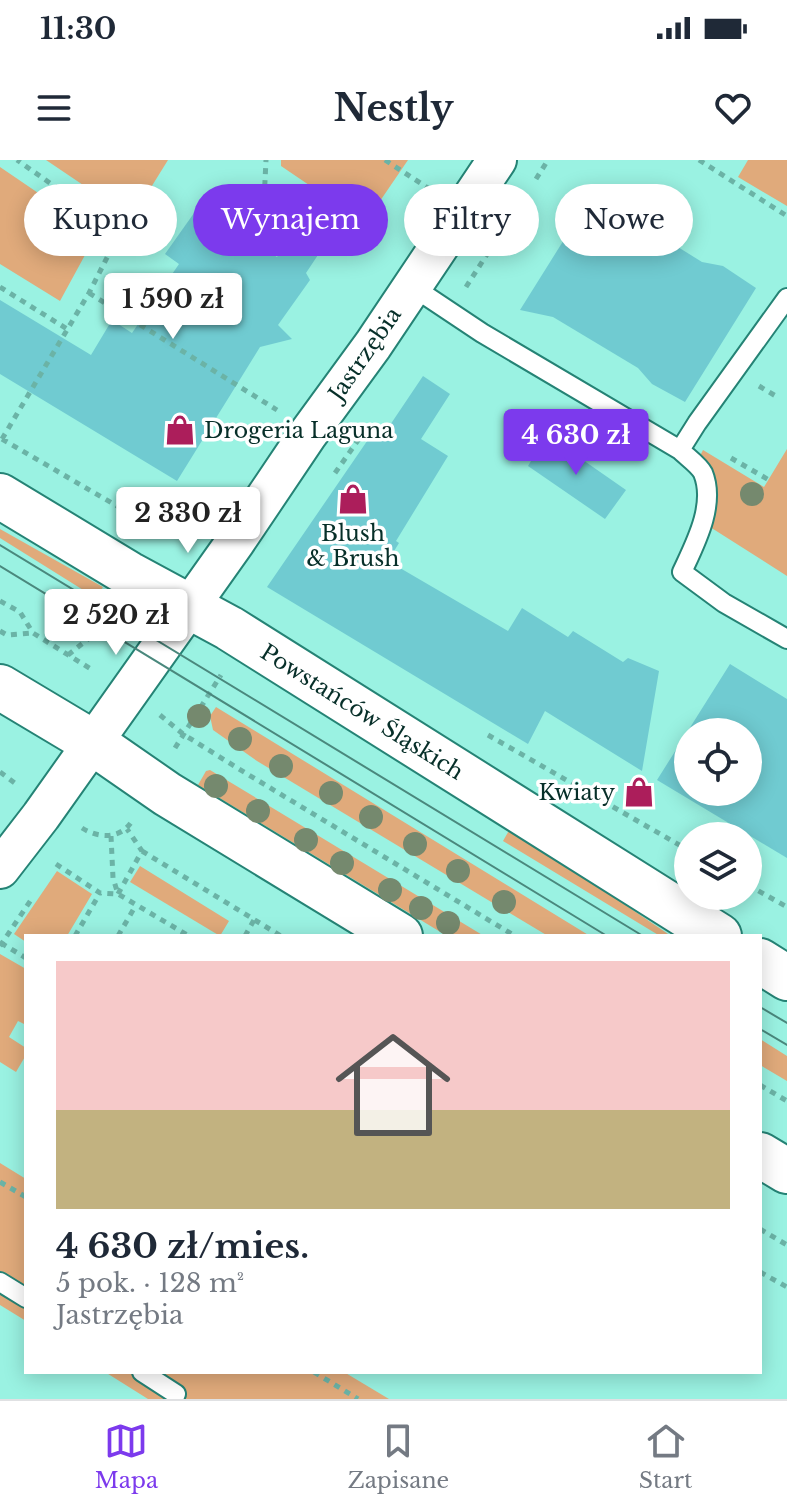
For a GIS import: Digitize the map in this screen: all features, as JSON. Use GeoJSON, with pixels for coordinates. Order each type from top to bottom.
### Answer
{"type":"FeatureCollection","features":[{"type":"Feature","properties":{"kind":"main road","name":"Powstańców Śląskich"},"geometry":{"type":"LineString","coordinates":[[0,496],[229,628],[716,934]]}},
{"type":"Feature","properties":{"kind":"main road"},"geometry":{"type":"LineString","coordinates":[[0,687],[92,742],[167,794],[397,934]]}},
{"type":"Feature","properties":{"kind":"main road"},"geometry":{"type":"LineString","coordinates":[[762,962],[787,978]]}},
{"type":"Feature","properties":{"kind":"main road"},"geometry":{"type":"LineString","coordinates":[[762,1156],[787,1171]]}},
{"type":"Feature","properties":{"kind":"street","name":"Jastrzębia"},"geometry":{"type":"LineString","coordinates":[[0,869],[228,552],[413,287],[497,160]]}},
{"type":"Feature","properties":{"kind":"lane"},"geometry":{"type":"LineString","coordinates":[[413,287],[482,333],[680,450],[702,472],[707,498],[701,529],[682,572],[724,603],[787,639]]}},
{"type":"Feature","properties":{"kind":"lane"},"geometry":{"type":"LineString","coordinates":[[680,450],[787,298]]}},
{"type":"Feature","properties":{"kind":"lane"},"geometry":{"type":"LineString","coordinates":[[0,1282],[24,1297]]}},
{"type":"Feature","properties":{"kind":"lane"},"geometry":{"type":"LineString","coordinates":[[145,1374],[176,1394]]}},
{"type":"Feature","properties":{"kind":"path"},"geometry":{"type":"LineString","coordinates":[[17,160],[120,232],[89,293],[1,438],[153,527],[186,523],[218,493]]}},
{"type":"Feature","properties":{"kind":"path"},"geometry":{"type":"LineString","coordinates":[[265,184],[266,160]]}},
{"type":"Feature","properties":{"kind":"path"},"geometry":{"type":"LineString","coordinates":[[385,160],[422,184]]}},
{"type":"Feature","properties":{"kind":"path"},"geometry":{"type":"LineString","coordinates":[[699,160],[787,216]]}},
{"type":"Feature","properties":{"kind":"path"},"geometry":{"type":"LineString","coordinates":[[0,287],[67,329]]}},
{"type":"Feature","properties":{"kind":"path"},"geometry":{"type":"LineString","coordinates":[[89,293],[278,411]]}},
{"type":"Feature","properties":{"kind":"path"},"geometry":{"type":"LineString","coordinates":[[752,382],[779,398]]}},
{"type":"Feature","properties":{"kind":"path"},"geometry":{"type":"LineString","coordinates":[[723,453],[769,480]]}},
{"type":"Feature","properties":{"kind":"path"},"geometry":{"type":"LineString","coordinates":[[186,523],[228,552]]}},
{"type":"Feature","properties":{"kind":"path"},"geometry":{"type":"LineString","coordinates":[[147,538],[153,527]]}},
{"type":"Feature","properties":{"kind":"path"},"geometry":{"type":"LineString","coordinates":[[0,601],[20,612],[33,633],[104,677]]}},
{"type":"Feature","properties":{"kind":"path"},"geometry":{"type":"LineString","coordinates":[[0,631],[7,635],[33,633]]}},
{"type":"Feature","properties":{"kind":"path"},"geometry":{"type":"LineString","coordinates":[[68,655],[92,636]]}},
{"type":"Feature","properties":{"kind":"path"},"geometry":{"type":"LineString","coordinates":[[172,754],[226,668]]}},
{"type":"Feature","properties":{"kind":"path"},"geometry":{"type":"LineString","coordinates":[[150,708],[183,734],[512,934]]}},
{"type":"Feature","properties":{"kind":"path"},"geometry":{"type":"LineString","coordinates":[[484,733],[674,842]]}},
{"type":"Feature","properties":{"kind":"path"},"geometry":{"type":"LineString","coordinates":[[0,772],[20,787]]}},
{"type":"Feature","properties":{"kind":"path"},"geometry":{"type":"LineString","coordinates":[[77,826],[94,836],[111,836],[127,829],[138,811]]}},
{"type":"Feature","properties":{"kind":"path"},"geometry":{"type":"LineString","coordinates":[[127,829],[142,851],[278,934]]}},
{"type":"Feature","properties":{"kind":"path"},"geometry":{"type":"LineString","coordinates":[[111,836],[113,878],[118,894]]}},
{"type":"Feature","properties":{"kind":"path"},"geometry":{"type":"LineString","coordinates":[[118,894],[142,851]]}},
{"type":"Feature","properties":{"kind":"path"},"geometry":{"type":"LineString","coordinates":[[56,864],[100,893],[118,894],[186,934]]}},
{"type":"Feature","properties":{"kind":"path"},"geometry":{"type":"LineString","coordinates":[[76,934],[100,893]]}},
{"type":"Feature","properties":{"kind":"path"},"geometry":{"type":"LineString","coordinates":[[762,893],[787,907]]}},
{"type":"Feature","properties":{"kind":"path"},"geometry":{"type":"LineString","coordinates":[[119,934],[136,905]]}},
{"type":"Feature","properties":{"kind":"path"},"geometry":{"type":"LineString","coordinates":[[246,934],[254,920]]}},
{"type":"Feature","properties":{"kind":"path"},"geometry":{"type":"LineString","coordinates":[[1,943],[24,957]]}},
{"type":"Feature","properties":{"kind":"path"},"geometry":{"type":"LineString","coordinates":[[762,1086],[787,1101]]}},
{"type":"Feature","properties":{"kind":"path"},"geometry":{"type":"LineString","coordinates":[[0,1182],[24,1196]]}},
{"type":"Feature","properties":{"kind":"path"},"geometry":{"type":"LineString","coordinates":[[762,1230],[787,1245]]}},
{"type":"Feature","properties":{"kind":"path"},"geometry":{"type":"LineString","coordinates":[[762,1273],[787,1287]]}},
{"type":"Feature","properties":{"kind":"path"},"geometry":{"type":"LineString","coordinates":[[317,1374],[358,1399]]}},
{"type":"Feature","properties":{"kind":"shaded area"},"geometry":{"type":"Polygon","coordinates":[[[46,160],[168,160],[153,184],[82,184],[46,160]]]}},
{"type":"Feature","properties":{"kind":"shaded area"},"geometry":{"type":"Polygon","coordinates":[[[281,160],[408,160],[388,189],[388,184],[308,184],[281,166],[281,160]]]}},
{"type":"Feature","properties":{"kind":"shaded area"},"geometry":{"type":"Polygon","coordinates":[[[748,160],[787,160],[787,206],[738,177],[748,160]]]}},
{"type":"Feature","properties":{"kind":"shaded area"},"geometry":{"type":"Polygon","coordinates":[[[0,167],[25,184],[24,256],[84,256],[60,301],[0,264],[0,167]]]}},
{"type":"Feature","properties":{"kind":"shaded area"},"geometry":{"type":"Polygon","coordinates":[[[787,449],[787,576],[710,527],[717,498],[715,483],[699,458],[703,450],[764,487],[787,449]]]}},
{"type":"Feature","properties":{"kind":"shaded area"},"geometry":{"type":"Polygon","coordinates":[[[0,529],[103,587],[96,598],[0,538],[0,529]]]}},
{"type":"Feature","properties":{"kind":"shaded area"},"geometry":{"type":"Polygon","coordinates":[[[216,707],[587,934],[545,934],[257,761],[213,730],[210,716],[216,707]]]}},
{"type":"Feature","properties":{"kind":"shaded area"},"geometry":{"type":"Polygon","coordinates":[[[210,770],[481,934],[444,934],[198,785],[206,771],[210,770]]]}},
{"type":"Feature","properties":{"kind":"shaded area"},"geometry":{"type":"Polygon","coordinates":[[[511,827],[668,934],[657,934],[503,841],[511,827]]]}},
{"type":"Feature","properties":{"kind":"shaded area"},"geometry":{"type":"Polygon","coordinates":[[[140,866],[229,921],[221,934],[217,934],[130,882],[140,866]]]}},
{"type":"Feature","properties":{"kind":"shaded area"},"geometry":{"type":"Polygon","coordinates":[[[57,871],[92,894],[68,934],[24,934],[24,941],[14,934],[57,871]]]}},
{"type":"Feature","properties":{"kind":"shaded area"},"geometry":{"type":"Polygon","coordinates":[[[0,954],[24,968],[24,1024],[18,1021],[9,1037],[24,1047],[24,1058],[16,1072],[0,1062],[0,954]]]}},
{"type":"Feature","properties":{"kind":"shaded area"},"geometry":{"type":"Polygon","coordinates":[[[762,1040],[787,1056],[787,1081],[762,1066],[762,1040]]]}},
{"type":"Feature","properties":{"kind":"shaded area"},"geometry":{"type":"Polygon","coordinates":[[[0,1163],[24,1178],[24,1320],[0,1305],[0,1163]]]}},
{"type":"Feature","properties":{"kind":"shaded area"},"geometry":{"type":"Polygon","coordinates":[[[108,1374],[347,1374],[389,1399],[148,1399],[108,1374]]]}},
{"type":"Feature","properties":{"kind":"building"},"geometry":{"type":"Polygon","coordinates":[[[193,214],[193,256],[317,256],[306,273],[310,280],[278,325],[292,339],[260,347],[177,481],[0,374],[0,300],[91,355],[112,320],[132,333],[179,264],[168,256],[177,256],[177,237],[193,214]]]}},
{"type":"Feature","properties":{"kind":"building"},"geometry":{"type":"Polygon","coordinates":[[[555,254],[692,256],[702,262],[723,266],[756,288],[685,402],[652,384],[638,368],[553,317],[520,310],[555,254]]]}},
{"type":"Feature","properties":{"kind":"building"},"geometry":{"type":"Polygon","coordinates":[[[423,376],[450,394],[421,439],[448,456],[396,541],[399,543],[388,561],[508,631],[522,608],[568,637],[573,631],[623,662],[628,658],[659,671],[642,771],[545,711],[528,744],[267,587],[376,428],[384,434],[423,376]]]}},
{"type":"Feature","properties":{"kind":"building"},"geometry":{"type":"Polygon","coordinates":[[[547,435],[626,490],[605,519],[528,466],[547,435]]]}},
{"type":"Feature","properties":{"kind":"building"},"geometry":{"type":"Polygon","coordinates":[[[730,664],[787,699],[787,858],[762,843],[762,822],[727,822],[700,806],[762,806],[762,718],[696,718],[730,664]]]}},
{"type":"Feature","properties":{"kind":"building"},"geometry":{"type":"Polygon","coordinates":[[[674,753],[674,790],[657,780],[674,753]]]}},
{"type":"Feature","properties":{"kind":"tram line"},"geometry":{"type":"LineString","coordinates":[[0,545],[640,934]]}},
{"type":"Feature","properties":{"kind":"tram line"},"geometry":{"type":"LineString","coordinates":[[0,566],[604,934]]}},
{"type":"Feature","properties":{"kind":"tram line"},"geometry":{"type":"LineString","coordinates":[[762,1008],[787,1023]]}},
{"type":"Feature","properties":{"kind":"tram line"},"geometry":{"type":"LineString","coordinates":[[762,1030],[787,1045]]}},
{"type":"Feature","properties":{"kind":"place","name":"Drogeria Laguna"},"geometry":{"type":"Point","coordinates":[180,430]}},
{"type":"Feature","properties":{"kind":"place","name":"Blush & Brush"},"geometry":{"type":"Point","coordinates":[353,499]}},
{"type":"Feature","properties":{"kind":"place","name":"Kwiaty"},"geometry":{"type":"Point","coordinates":[639,792]}}]}
